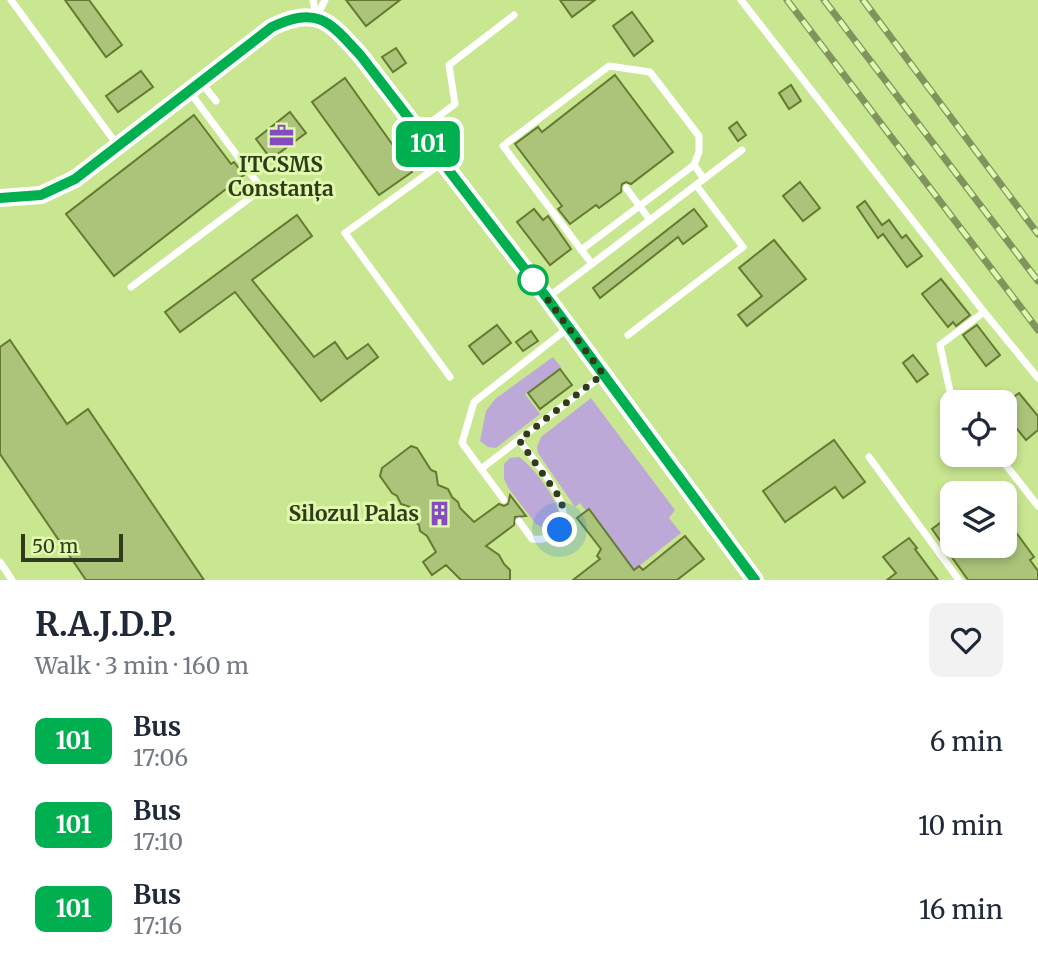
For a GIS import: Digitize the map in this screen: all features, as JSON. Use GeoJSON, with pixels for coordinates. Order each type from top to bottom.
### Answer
{"type":"FeatureCollection","features":[{"type":"Feature","properties":{"kind":"street"},"geometry":{"type":"LineString","coordinates":[[0,198],[41,195],[75,179],[272,27],[318,5],[361,56],[547,298],[755,580]]}},
{"type":"Feature","properties":{"kind":"lane"},"geometry":{"type":"LineString","coordinates":[[11,0],[118,145]]}},
{"type":"Feature","properties":{"kind":"lane"},"geometry":{"type":"LineString","coordinates":[[741,0],[1038,378]]}},
{"type":"Feature","properties":{"kind":"lane"},"geometry":{"type":"LineString","coordinates":[[419,132],[455,104],[449,65],[514,15]]}},
{"type":"Feature","properties":{"kind":"lane"},"geometry":{"type":"LineString","coordinates":[[581,250],[694,165],[699,152],[699,136],[650,72],[609,66],[503,146],[581,250],[592,264]]}},
{"type":"Feature","properties":{"kind":"lane"},"geometry":{"type":"LineString","coordinates":[[195,86],[216,101]]}},
{"type":"Feature","properties":{"kind":"lane"},"geometry":{"type":"LineString","coordinates":[[131,287],[262,189],[195,86]]}},
{"type":"Feature","properties":{"kind":"lane"},"geometry":{"type":"LineString","coordinates":[[547,298],[742,150]]}},
{"type":"Feature","properties":{"kind":"lane"},"geometry":{"type":"LineString","coordinates":[[442,162],[345,233],[450,377]]}},
{"type":"Feature","properties":{"kind":"lane"},"geometry":{"type":"LineString","coordinates":[[694,165],[704,179]]}},
{"type":"Feature","properties":{"kind":"lane"},"geometry":{"type":"LineString","coordinates":[[628,335],[743,247],[696,186]]}},
{"type":"Feature","properties":{"kind":"lane"},"geometry":{"type":"LineString","coordinates":[[625,188],[650,220]]}},
{"type":"Feature","properties":{"kind":"lane"},"geometry":{"type":"LineString","coordinates":[[950,390],[940,345],[984,312]]}},
{"type":"Feature","properties":{"kind":"lane"},"geometry":{"type":"LineString","coordinates":[[503,500],[462,443],[474,402],[569,328]]}},
{"type":"Feature","properties":{"kind":"lane"},"geometry":{"type":"LineString","coordinates":[[481,469],[603,374]]}},
{"type":"Feature","properties":{"kind":"lane"},"geometry":{"type":"LineString","coordinates":[[519,440],[560,498],[565,515],[560,530],[545,540],[532,539],[519,521]]}},
{"type":"Feature","properties":{"kind":"lane"},"geometry":{"type":"LineString","coordinates":[[869,457],[959,580]]}},
{"type":"Feature","properties":{"kind":"lane"},"geometry":{"type":"LineString","coordinates":[[1007,467],[1038,506]]}},
{"type":"Feature","properties":{"kind":"lane"},"geometry":{"type":"LineString","coordinates":[[0,562],[12,580]]}},
{"type":"Feature","properties":{"kind":"shaded area"},"geometry":{"type":"Polygon","coordinates":[[[0,0],[1038,0],[1038,580],[0,580],[0,0]]]}},
{"type":"Feature","properties":{"kind":"shaded area"},"geometry":{"type":"Polygon","coordinates":[[[553,357],[561,367],[525,394],[540,414],[496,448],[488,447],[480,441],[486,411],[495,399],[553,357]]]}},
{"type":"Feature","properties":{"kind":"shaded area"},"geometry":{"type":"Polygon","coordinates":[[[591,398],[675,510],[669,518],[681,533],[634,570],[589,509],[586,511],[580,503],[575,507],[538,453],[541,437],[591,398]]]}},
{"type":"Feature","properties":{"kind":"shaded area"},"geometry":{"type":"Polygon","coordinates":[[[519,457],[551,494],[560,519],[554,528],[547,530],[536,524],[504,479],[504,464],[510,458],[519,457]]]}},
{"type":"Feature","properties":{"kind":"building"},"geometry":{"type":"Polygon","coordinates":[[[65,0],[89,0],[122,45],[106,57],[65,0]]]}},
{"type":"Feature","properties":{"kind":"building"},"geometry":{"type":"Polygon","coordinates":[[[346,0],[400,0],[366,26],[346,0]]]}},
{"type":"Feature","properties":{"kind":"building"},"geometry":{"type":"Polygon","coordinates":[[[560,0],[595,0],[572,17],[560,0]]]}},
{"type":"Feature","properties":{"kind":"building"},"geometry":{"type":"Polygon","coordinates":[[[632,12],[653,41],[634,56],[613,26],[632,12]]]}},
{"type":"Feature","properties":{"kind":"building"},"geometry":{"type":"Polygon","coordinates":[[[396,48],[406,63],[393,72],[382,57],[396,48]]]}},
{"type":"Feature","properties":{"kind":"building"},"geometry":{"type":"Polygon","coordinates":[[[141,71],[153,87],[118,112],[106,96],[141,71]]]}},
{"type":"Feature","properties":{"kind":"building"},"geometry":{"type":"Polygon","coordinates":[[[615,75],[673,152],[631,184],[622,184],[621,192],[599,208],[596,205],[570,224],[558,209],[562,206],[515,144],[538,127],[542,132],[615,75]]]}},
{"type":"Feature","properties":{"kind":"building"},"geometry":{"type":"Polygon","coordinates":[[[345,78],[412,172],[379,195],[312,102],[345,78]]]}},
{"type":"Feature","properties":{"kind":"building"},"geometry":{"type":"Polygon","coordinates":[[[791,85],[801,101],[789,109],[779,93],[791,85]]]}},
{"type":"Feature","properties":{"kind":"building","name":"ITCSMS Constanța"},"geometry":{"type":"Polygon","coordinates":[[[290,112],[306,133],[271,159],[256,139],[290,112]]]}},
{"type":"Feature","properties":{"kind":"building"},"geometry":{"type":"Polygon","coordinates":[[[194,115],[231,164],[234,162],[244,175],[114,276],[66,214],[194,115]]]}},
{"type":"Feature","properties":{"kind":"building"},"geometry":{"type":"Polygon","coordinates":[[[737,122],[746,135],[738,141],[729,128],[737,122]]]}},
{"type":"Feature","properties":{"kind":"building"},"geometry":{"type":"Polygon","coordinates":[[[800,182],[820,208],[803,221],[783,196],[800,182]]]}},
{"type":"Feature","properties":{"kind":"building"},"geometry":{"type":"Polygon","coordinates":[[[865,201],[882,225],[889,220],[902,238],[906,235],[922,256],[907,267],[883,234],[878,238],[857,207],[865,201]]]}},
{"type":"Feature","properties":{"kind":"building"},"geometry":{"type":"Polygon","coordinates":[[[534,209],[543,220],[548,216],[571,249],[550,265],[517,222],[534,209]]]}},
{"type":"Feature","properties":{"kind":"building"},"geometry":{"type":"Polygon","coordinates":[[[694,209],[707,226],[683,244],[678,237],[600,298],[593,288],[694,209]]]}},
{"type":"Feature","properties":{"kind":"building"},"geometry":{"type":"Polygon","coordinates":[[[297,215],[312,236],[252,280],[314,357],[335,342],[347,359],[368,344],[378,357],[321,401],[235,292],[180,332],[165,312],[297,215]]]}},
{"type":"Feature","properties":{"kind":"building"},"geometry":{"type":"Polygon","coordinates":[[[774,240],[806,279],[747,326],[738,315],[762,296],[739,268],[774,240]]]}},
{"type":"Feature","properties":{"kind":"building"},"geometry":{"type":"Polygon","coordinates":[[[941,279],[970,315],[956,326],[953,322],[948,327],[922,294],[941,279]]]}},
{"type":"Feature","properties":{"kind":"building"},"geometry":{"type":"Polygon","coordinates":[[[497,325],[511,343],[483,364],[469,346],[497,325]]]}},
{"type":"Feature","properties":{"kind":"building"},"geometry":{"type":"Polygon","coordinates":[[[977,325],[1000,355],[986,366],[963,335],[977,325]]]}},
{"type":"Feature","properties":{"kind":"building"},"geometry":{"type":"Polygon","coordinates":[[[531,331],[538,341],[523,351],[516,342],[531,331]]]}},
{"type":"Feature","properties":{"kind":"building"},"geometry":{"type":"Polygon","coordinates":[[[10,340],[67,424],[88,409],[204,580],[86,580],[0,454],[0,347],[10,340]]]}},
{"type":"Feature","properties":{"kind":"building"},"geometry":{"type":"Polygon","coordinates":[[[913,355],[928,374],[917,382],[903,363],[913,355]]]}},
{"type":"Feature","properties":{"kind":"building"},"geometry":{"type":"Polygon","coordinates":[[[560,369],[572,385],[540,409],[528,393],[560,369]]]}},
{"type":"Feature","properties":{"kind":"building"},"geometry":{"type":"Polygon","coordinates":[[[1019,393],[1038,416],[1038,430],[1026,440],[1017,429],[1019,393]]]}},
{"type":"Feature","properties":{"kind":"building"},"geometry":{"type":"Polygon","coordinates":[[[834,440],[865,482],[843,498],[835,487],[785,522],[763,491],[834,440]]]}},
{"type":"Feature","properties":{"kind":"building","name":"Silozul Palas"},"geometry":{"type":"Polygon","coordinates":[[[411,446],[417,448],[431,470],[436,472],[438,485],[448,489],[460,508],[474,522],[499,504],[508,504],[510,495],[526,516],[515,517],[514,525],[486,546],[499,555],[510,570],[510,580],[461,580],[446,565],[432,575],[423,562],[436,552],[427,536],[420,531],[419,525],[411,518],[410,507],[401,504],[380,476],[382,468],[411,446]]]}},
{"type":"Feature","properties":{"kind":"building"},"geometry":{"type":"Polygon","coordinates":[[[589,509],[634,570],[639,566],[643,570],[685,536],[704,559],[677,580],[573,580],[600,559],[597,556],[601,549],[577,518],[589,509]]]}},
{"type":"Feature","properties":{"kind":"building"},"geometry":{"type":"Polygon","coordinates":[[[940,523],[940,540],[932,529],[940,523]]]}},
{"type":"Feature","properties":{"kind":"building"},"geometry":{"type":"Polygon","coordinates":[[[1017,534],[1034,557],[1030,560],[1038,571],[1038,580],[968,580],[952,558],[1017,558],[1017,534]]]}},
{"type":"Feature","properties":{"kind":"building"},"geometry":{"type":"Polygon","coordinates":[[[909,538],[938,580],[887,580],[896,573],[883,557],[909,538]]]}},
{"type":"Feature","properties":{"kind":"railway"},"geometry":{"type":"LineString","coordinates":[[787,0],[1038,330]]}},
{"type":"Feature","properties":{"kind":"railway"},"geometry":{"type":"LineString","coordinates":[[824,0],[1038,281]]}},
{"type":"Feature","properties":{"kind":"railway"},"geometry":{"type":"LineString","coordinates":[[863,0],[1038,234]]}},
{"type":"Feature","properties":{"kind":"bus line","name":"101"},"geometry":{"type":"LineString","coordinates":[[0,198],[41,195],[75,179],[272,27],[290,18],[317,16],[340,32],[361,56],[547,298],[755,580]]}},
{"type":"Feature","properties":{"kind":"place","name":"ITCSMS Constanța"},"geometry":{"type":"Point","coordinates":[281,136]}},
{"type":"Feature","properties":{"kind":"place","name":"Silozul Palas"},"geometry":{"type":"Point","coordinates":[439,514]}},
{"type":"Feature","properties":{"kind":"route"},"geometry":{"type":"LineString","coordinates":[[533,280],[603,374],[519,440],[560,498],[565,515],[560,530]]}}]}
